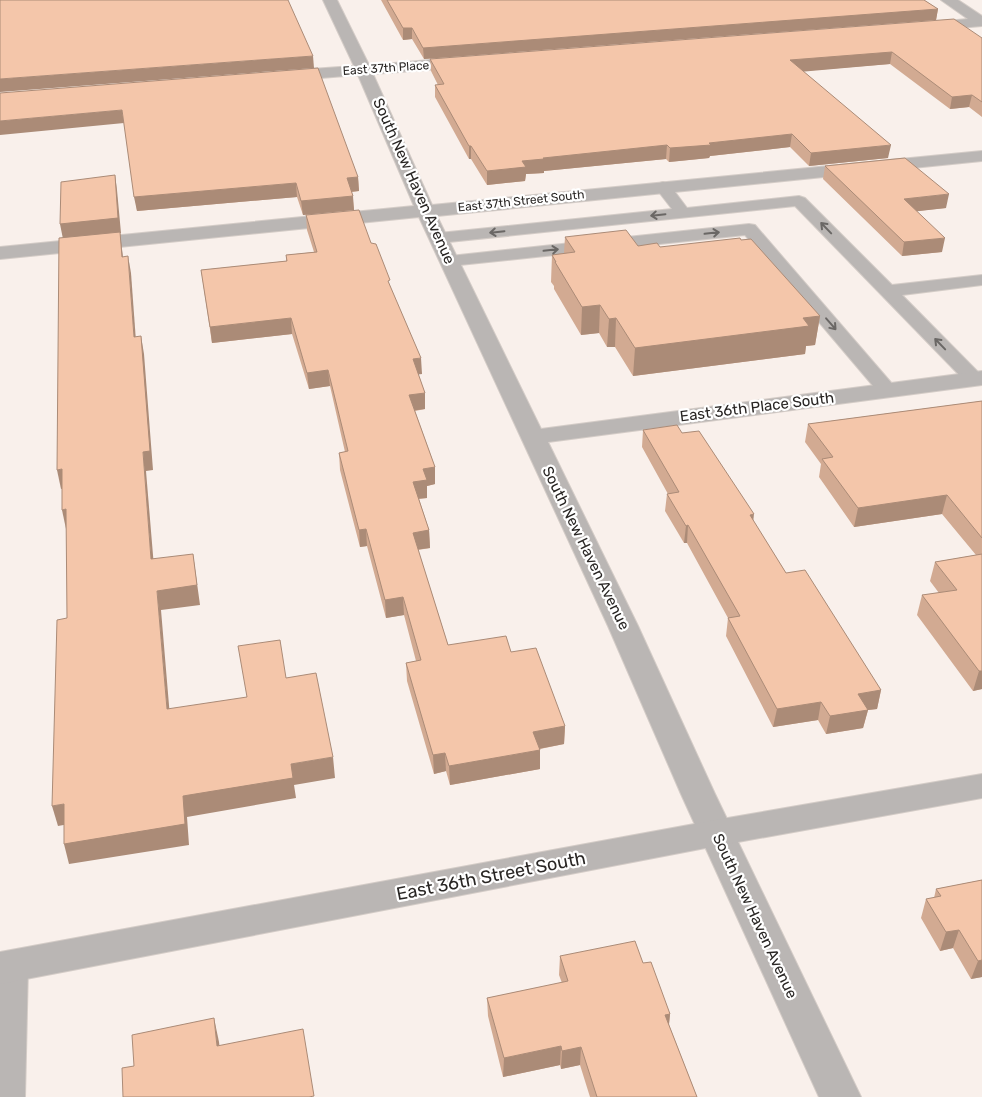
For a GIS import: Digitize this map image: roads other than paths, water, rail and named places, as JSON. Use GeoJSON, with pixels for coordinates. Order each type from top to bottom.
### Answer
{"type":"FeatureCollection","features":[{"type":"Feature","properties":{"kind":"street","name":"South New Haven Avenue"},"geometry":{"type":"LineString","coordinates":[[330,0],[364,70],[426,211],[623,626],[716,834],[840,1097]]}},
{"type":"Feature","properties":{"kind":"street"},"geometry":{"type":"LineString","coordinates":[[948,0],[982,22]]}},
{"type":"Feature","properties":{"kind":"street"},"geometry":{"type":"LineString","coordinates":[[909,28],[982,22]]}},
{"type":"Feature","properties":{"kind":"street","name":"East 37th Place"},"geometry":{"type":"LineString","coordinates":[[264,78],[481,61]]}},
{"type":"Feature","properties":{"kind":"street","name":"East 37th Street South"},"geometry":{"type":"LineString","coordinates":[[1,258],[426,211],[982,156]]}},
{"type":"Feature","properties":{"kind":"street","name":"East 36th Place South"},"geometry":{"type":"LineString","coordinates":[[533,437],[978,378]]}},
{"type":"Feature","properties":{"kind":"street","name":"East 36th Street South"},"geometry":{"type":"LineString","coordinates":[[5,968],[716,834],[982,786]]}},
{"type":"Feature","properties":{"kind":"street"},"geometry":{"type":"LineString","coordinates":[[4,1097],[5,968]]}},
{"type":"Feature","properties":{"kind":"lane"},"geometry":{"type":"LineString","coordinates":[[663,188],[682,213]]}},
{"type":"Feature","properties":{"kind":"lane"},"geometry":{"type":"LineString","coordinates":[[439,238],[799,201],[888,292],[978,378]]}},
{"type":"Feature","properties":{"kind":"lane"},"geometry":{"type":"LineString","coordinates":[[731,208],[887,390]]}},
{"type":"Feature","properties":{"kind":"lane"},"geometry":{"type":"LineString","coordinates":[[450,262],[749,229]]}},
{"type":"Feature","properties":{"kind":"lane"},"geometry":{"type":"LineString","coordinates":[[888,292],[975,281],[982,294]]}}]}
